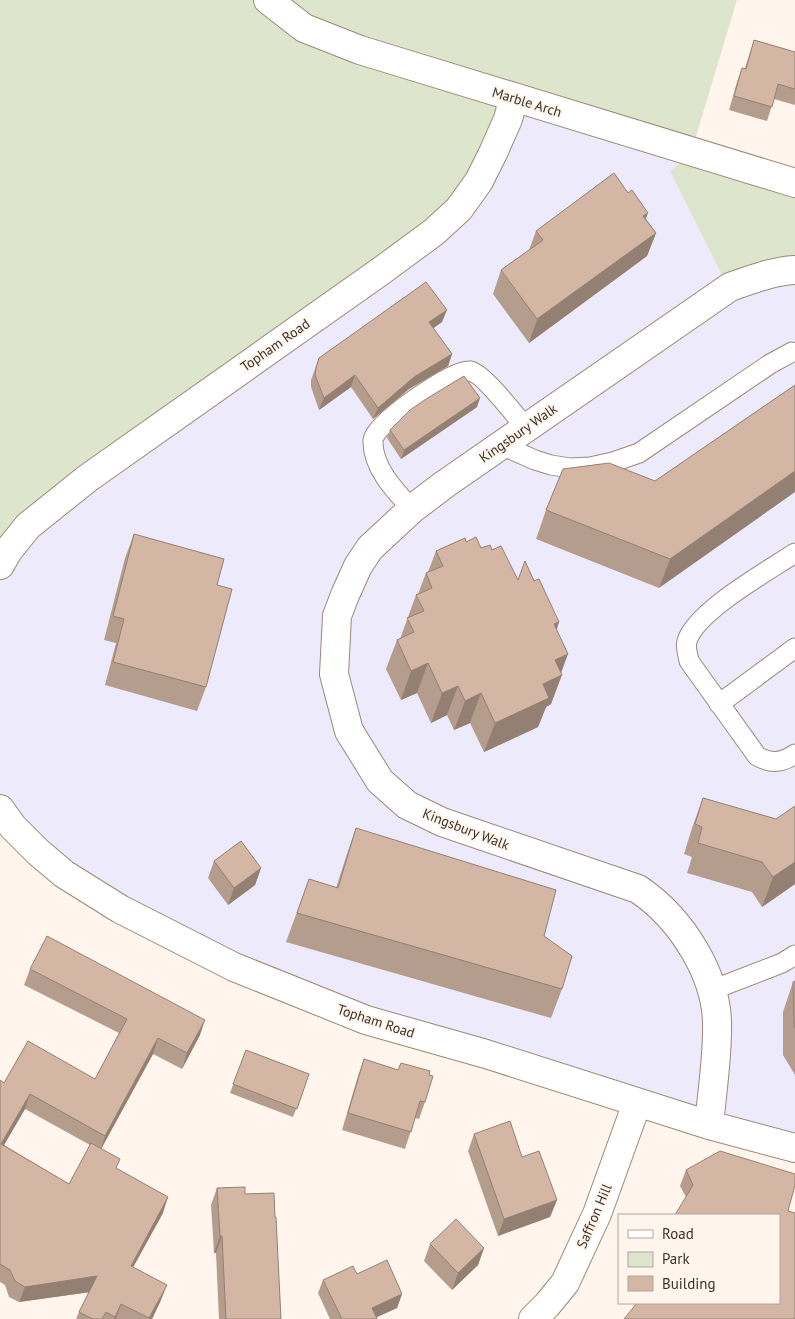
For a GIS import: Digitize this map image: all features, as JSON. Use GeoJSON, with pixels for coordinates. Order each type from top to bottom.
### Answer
{"type":"FeatureCollection","features":[{"type":"Feature","properties":{"kind":"street","name":"Marble Arch"},"geometry":{"type":"LineString","coordinates":[[268,0],[288,18],[304,28],[369,53],[795,183]]}},
{"type":"Feature","properties":{"kind":"street","name":"Topham Road"},"geometry":{"type":"LineString","coordinates":[[0,565],[8,551],[28,526],[88,478],[434,232],[459,209],[479,181],[508,119],[514,97]]}},
{"type":"Feature","properties":{"kind":"street","name":"Kingsbury Walk"},"geometry":{"type":"LineString","coordinates":[[709,1125],[718,1028],[712,990],[703,966],[672,918],[654,900],[638,889],[442,822],[407,805],[380,781],[349,731],[334,674],[337,616],[358,566],[370,548],[412,509],[501,445],[730,287],[755,278],[795,270]]}},
{"type":"Feature","properties":{"kind":"street","name":"Topham Road"},"geometry":{"type":"LineString","coordinates":[[0,809],[13,827],[64,874],[120,909],[234,967],[366,1020],[486,1054],[709,1125],[795,1148]]}},
{"type":"Feature","properties":{"kind":"street","name":"Saffron Hill"},"geometry":{"type":"LineString","coordinates":[[533,1319],[565,1283],[597,1214],[637,1103]]}},
{"type":"Feature","properties":{"kind":"lane"},"geometry":{"type":"LineString","coordinates":[[501,445],[535,460],[560,466],[590,467],[613,462],[639,453],[770,364],[792,352]]}},
{"type":"Feature","properties":{"kind":"lane"},"geometry":{"type":"LineString","coordinates":[[412,509],[389,484],[377,461],[373,441],[375,433],[387,420],[446,379],[458,373],[471,371],[481,376],[526,428]]}},
{"type":"Feature","properties":{"kind":"lane"},"geometry":{"type":"LineString","coordinates":[[795,553],[716,607],[700,622],[690,635],[686,646],[689,661],[757,756],[766,761],[778,763],[795,754]]}},
{"type":"Feature","properties":{"kind":"lane"},"geometry":{"type":"LineString","coordinates":[[719,704],[795,648]]}},
{"type":"Feature","properties":{"kind":"lane"},"geometry":{"type":"LineString","coordinates":[[712,990],[782,963],[795,955]]}},
{"type":"Feature","properties":{"kind":"shaded area"},"geometry":{"type":"Polygon","coordinates":[[[516,98],[691,154],[795,274],[795,1148],[487,1054],[121,909],[0,807],[0,567],[516,98]]]}},
{"type":"Feature","properties":{"kind":"green space"},"geometry":{"type":"Polygon","coordinates":[[[0,0],[737,0],[691,153],[795,184],[795,274],[730,291],[670,171],[691,154],[516,98],[478,184],[0,546],[0,0]]]}},
{"type":"Feature","properties":{"kind":"building"},"geometry":{"type":"Polygon","coordinates":[[[754,40],[795,52],[795,89],[778,84],[772,107],[734,96],[742,68],[746,69],[754,40]]]}},
{"type":"Feature","properties":{"kind":"building"},"geometry":{"type":"Polygon","coordinates":[[[614,173],[628,193],[632,190],[648,213],[643,216],[656,233],[537,319],[501,270],[543,240],[536,231],[614,173]]]}},
{"type":"Feature","properties":{"kind":"building"},"geometry":{"type":"Polygon","coordinates":[[[426,282],[447,310],[429,322],[452,354],[414,377],[378,408],[355,375],[324,398],[315,375],[319,358],[426,282]]]}},
{"type":"Feature","properties":{"kind":"building"},"geometry":{"type":"Polygon","coordinates":[[[464,376],[480,398],[404,450],[390,430],[410,410],[464,376]]]}},
{"type":"Feature","properties":{"kind":"building"},"geometry":{"type":"Polygon","coordinates":[[[795,385],[795,471],[670,559],[546,510],[563,469],[609,463],[655,481],[795,385]]]}},
{"type":"Feature","properties":{"kind":"building"},"geometry":{"type":"Polygon","coordinates":[[[134,534],[224,559],[217,585],[232,589],[206,687],[113,662],[124,619],[113,616],[134,534]]]}},
{"type":"Feature","properties":{"kind":"building"},"geometry":{"type":"Polygon","coordinates":[[[476,537],[481,548],[490,545],[492,550],[501,546],[518,580],[525,561],[534,581],[539,579],[559,622],[554,624],[568,654],[555,660],[562,675],[543,684],[549,698],[495,723],[481,693],[465,701],[458,686],[442,693],[428,663],[411,671],[397,640],[414,632],[407,618],[424,611],[416,595],[432,588],[426,573],[443,566],[436,551],[465,538],[466,542],[476,537]]]}},
{"type":"Feature","properties":{"kind":"building"},"geometry":{"type":"Polygon","coordinates":[[[703,798],[776,819],[795,806],[795,862],[773,877],[762,862],[698,843],[702,827],[695,824],[703,798]]]}},
{"type":"Feature","properties":{"kind":"building"},"geometry":{"type":"Polygon","coordinates":[[[356,828],[556,890],[544,936],[572,956],[562,989],[297,913],[309,879],[338,888],[356,828]]]}},
{"type":"Feature","properties":{"kind":"building"},"geometry":{"type":"Polygon","coordinates":[[[241,841],[261,868],[234,888],[214,861],[241,841]]]}},
{"type":"Feature","properties":{"kind":"building"},"geometry":{"type":"Polygon","coordinates":[[[47,936],[205,1020],[187,1053],[158,1038],[105,1136],[30,1094],[1,1144],[69,1184],[91,1143],[120,1159],[116,1168],[168,1197],[131,1266],[167,1285],[149,1318],[121,1304],[115,1317],[106,1312],[102,1319],[93,1319],[79,1312],[97,1276],[25,1287],[15,1281],[10,1270],[0,1264],[0,1080],[4,1083],[28,1041],[95,1079],[127,1019],[30,969],[47,936]]]}},
{"type":"Feature","properties":{"kind":"building"},"geometry":{"type":"Polygon","coordinates":[[[795,981],[795,1028],[793,982],[795,981]]]}},
{"type":"Feature","properties":{"kind":"building"},"geometry":{"type":"Polygon","coordinates":[[[246,1050],[309,1074],[297,1109],[233,1084],[246,1050]]]}},
{"type":"Feature","properties":{"kind":"building"},"geometry":{"type":"Polygon","coordinates":[[[364,1059],[398,1070],[401,1063],[430,1071],[429,1075],[433,1076],[425,1102],[420,1101],[411,1132],[348,1113],[364,1059]]]}},
{"type":"Feature","properties":{"kind":"building"},"geometry":{"type":"Polygon","coordinates":[[[510,1121],[522,1157],[539,1151],[557,1200],[504,1219],[474,1134],[510,1121]]]}},
{"type":"Feature","properties":{"kind":"building"},"geometry":{"type":"Polygon","coordinates":[[[720,1151],[795,1174],[795,1185],[788,1211],[795,1213],[794,1319],[624,1319],[636,1304],[780,1304],[780,1214],[676,1214],[693,1185],[686,1170],[720,1151]]]}},
{"type":"Feature","properties":{"kind":"building"},"geometry":{"type":"Polygon","coordinates":[[[245,1187],[245,1194],[274,1193],[281,1319],[226,1319],[222,1236],[220,1236],[217,1188],[245,1187]]]}},
{"type":"Feature","properties":{"kind":"building"},"geometry":{"type":"Polygon","coordinates":[[[456,1219],[484,1248],[458,1273],[430,1244],[456,1219]]]}},
{"type":"Feature","properties":{"kind":"building"},"geometry":{"type":"Polygon","coordinates":[[[387,1260],[402,1294],[372,1308],[377,1319],[342,1319],[323,1280],[353,1266],[357,1274],[387,1260]]]}}]}
